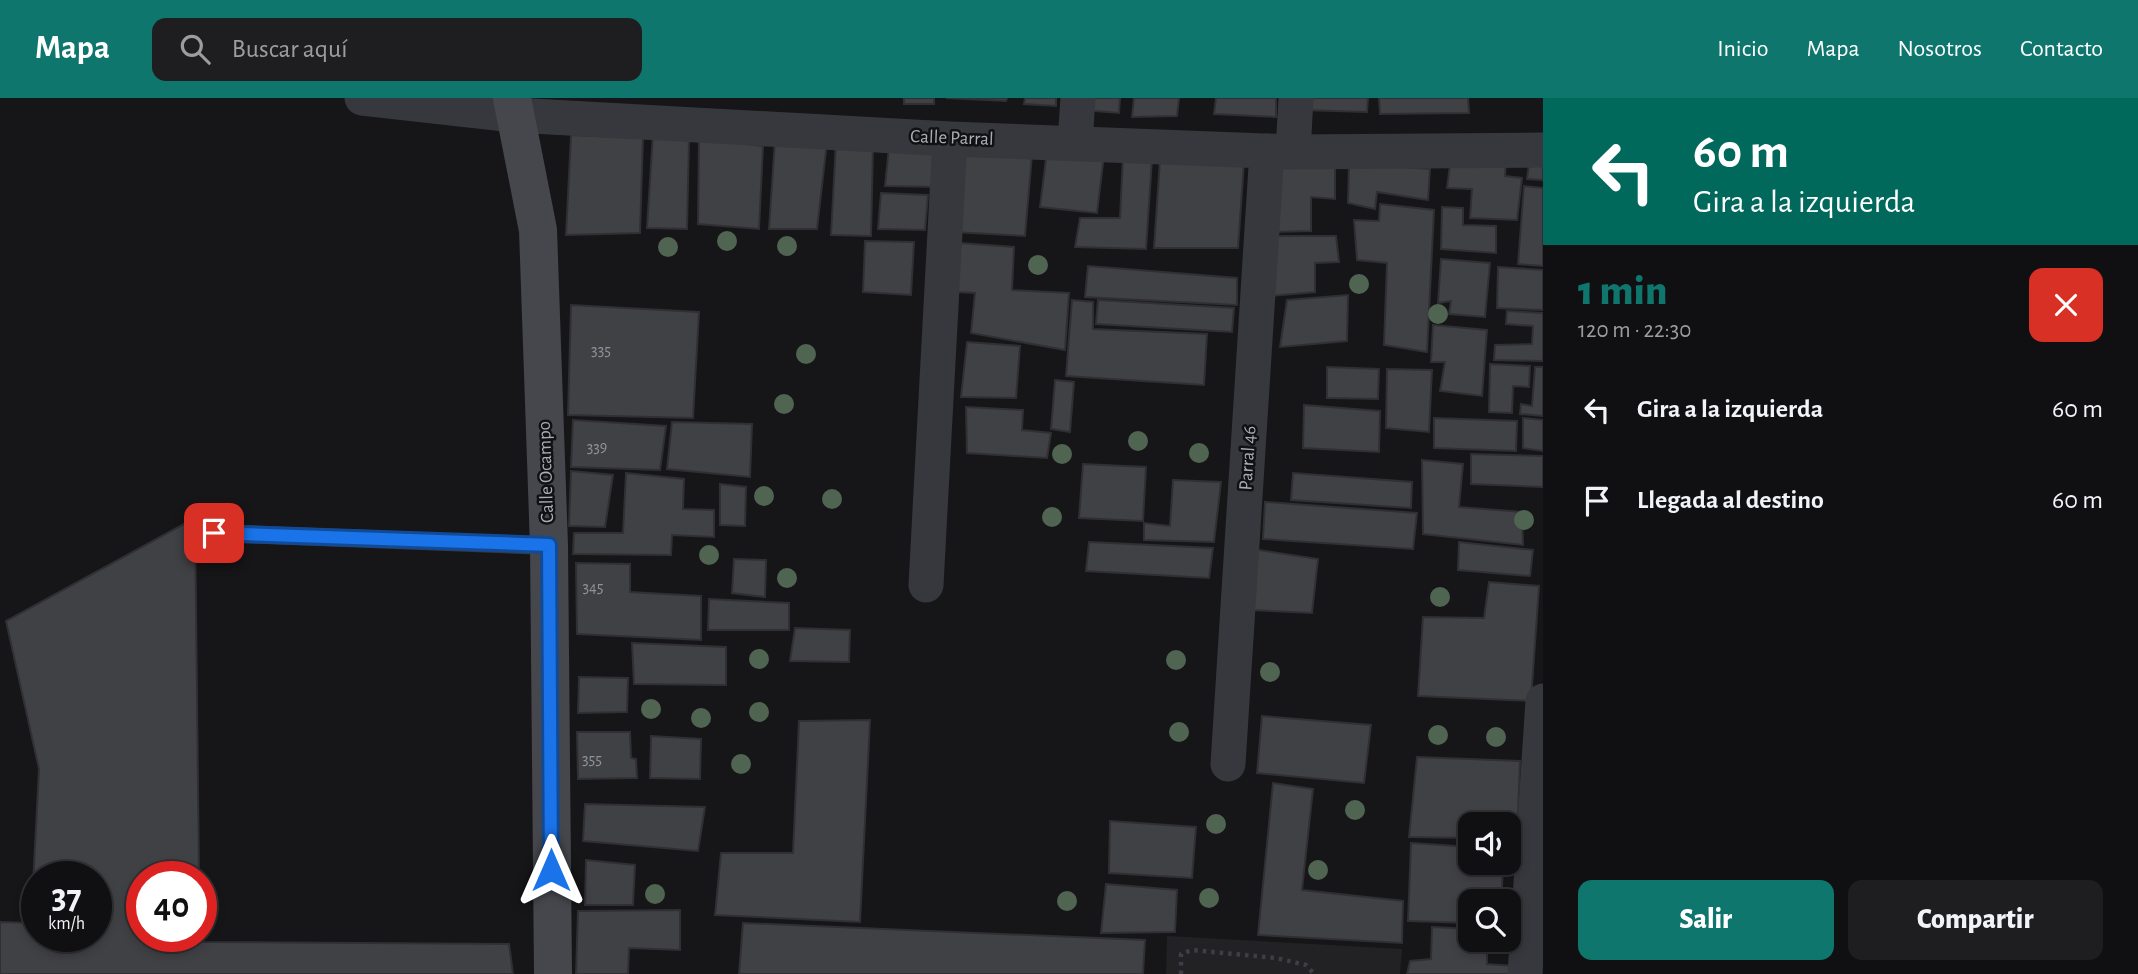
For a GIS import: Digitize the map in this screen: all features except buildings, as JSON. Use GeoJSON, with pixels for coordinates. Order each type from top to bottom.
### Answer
{"type":"FeatureCollection","features":[{"type":"Feature","properties":{"kind":"street","name":"Calle Parral"},"geometry":{"type":"LineString","coordinates":[[362,98],[513,107],[704,112],[950,139],[1280,151],[1543,150]]}},
{"type":"Feature","properties":{"kind":"street"},"geometry":{"type":"LineString","coordinates":[[1075,143],[1078,98]]}},
{"type":"Feature","properties":{"kind":"street","name":"Parral 46"},"geometry":{"type":"LineString","coordinates":[[1228,764],[1280,151],[1296,98]]}},
{"type":"Feature","properties":{"kind":"street","name":"Calle Ocampo"},"geometry":{"type":"LineString","coordinates":[[513,107],[538,230],[549,545],[553,974]]}},
{"type":"Feature","properties":{"kind":"street"},"geometry":{"type":"LineString","coordinates":[[926,585],[950,139]]}},
{"type":"Feature","properties":{"kind":"street"},"geometry":{"type":"LineString","coordinates":[[1525,974],[1543,701]]}},
{"type":"Feature","properties":{"kind":"lane"},"geometry":{"type":"LineString","coordinates":[[214,533],[549,545]]}},
{"type":"Feature","properties":{"kind":"path"},"geometry":{"type":"LineString","coordinates":[[1181,974],[1181,954],[1192,950],[1276,958],[1306,965],[1314,974]]}},
{"type":"Feature","properties":{"kind":"shaded area"},"geometry":{"type":"Polygon","coordinates":[[[1167,936],[1402,949],[1400,974],[1166,974],[1167,936]]]}},
{"type":"Feature","properties":{"kind":"route"},"geometry":{"type":"LineString","coordinates":[[214,533],[549,545],[551,870]]}}]}
